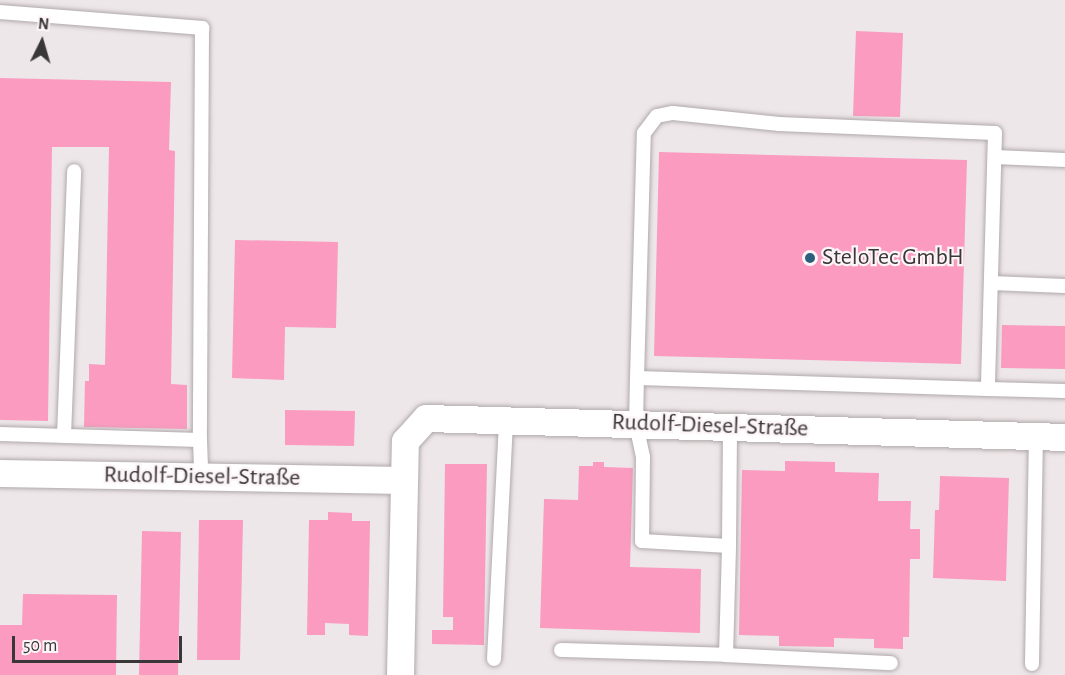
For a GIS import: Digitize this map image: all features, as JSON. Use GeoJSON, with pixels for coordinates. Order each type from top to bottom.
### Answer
{"type":"FeatureCollection","features":[{"type":"Feature","properties":{"kind":"street","name":"Rudolf-Diesel-Straße"},"geometry":{"type":"LineString","coordinates":[[400,675],[405,441],[426,418],[1065,437]]}},
{"type":"Feature","properties":{"kind":"street","name":"Rudolf-Diesel-Straße"},"geometry":{"type":"LineString","coordinates":[[0,473],[404,480]]}},
{"type":"Feature","properties":{"kind":"lane"},"geometry":{"type":"LineString","coordinates":[[0,12],[202,28],[201,477]]}},
{"type":"Feature","properties":{"kind":"lane"},"geometry":{"type":"LineString","coordinates":[[729,546],[642,541],[643,457],[636,424],[644,133],[657,116],[673,114],[779,124],[995,133],[988,389]]}},
{"type":"Feature","properties":{"kind":"lane"},"geometry":{"type":"LineString","coordinates":[[994,157],[1065,160]]}},
{"type":"Feature","properties":{"kind":"lane"},"geometry":{"type":"LineString","coordinates":[[64,436],[74,171]]}},
{"type":"Feature","properties":{"kind":"lane"},"geometry":{"type":"LineString","coordinates":[[991,283],[1065,286]]}},
{"type":"Feature","properties":{"kind":"lane"},"geometry":{"type":"LineString","coordinates":[[637,378],[1065,391]]}},
{"type":"Feature","properties":{"kind":"lane"},"geometry":{"type":"LineString","coordinates":[[494,659],[506,421]]}},
{"type":"Feature","properties":{"kind":"lane"},"geometry":{"type":"LineString","coordinates":[[726,655],[730,427]]}},
{"type":"Feature","properties":{"kind":"lane"},"geometry":{"type":"LineString","coordinates":[[0,434],[200,440]]}},
{"type":"Feature","properties":{"kind":"lane"},"geometry":{"type":"LineString","coordinates":[[1032,664],[1036,436]]}},
{"type":"Feature","properties":{"kind":"lane"},"geometry":{"type":"LineString","coordinates":[[561,650],[891,663]]}},
{"type":"Feature","properties":{"kind":"building"},"geometry":{"type":"Polygon","coordinates":[[[856,31],[903,33],[900,117],[853,116],[856,31]]]}},
{"type":"Feature","properties":{"kind":"building"},"geometry":{"type":"Polygon","coordinates":[[[0,78],[171,82],[169,150],[175,151],[171,384],[187,385],[187,429],[84,427],[85,381],[89,381],[89,364],[105,365],[109,147],[52,147],[48,421],[0,420],[0,78]]]}},
{"type":"Feature","properties":{"kind":"building","name":"SteloTec GmbH"},"geometry":{"type":"Polygon","coordinates":[[[659,152],[967,160],[961,364],[654,356],[659,152]]]}},
{"type":"Feature","properties":{"kind":"building"},"geometry":{"type":"Polygon","coordinates":[[[235,240],[338,242],[336,328],[285,327],[284,380],[232,378],[235,240]]]}},
{"type":"Feature","properties":{"kind":"building"},"geometry":{"type":"Polygon","coordinates":[[[1002,325],[1065,326],[1065,369],[1001,368],[1002,325]]]}},
{"type":"Feature","properties":{"kind":"building"},"geometry":{"type":"Polygon","coordinates":[[[285,410],[355,411],[354,446],[285,445],[285,410]]]}},
{"type":"Feature","properties":{"kind":"building"},"geometry":{"type":"Polygon","coordinates":[[[785,461],[835,462],[835,472],[879,473],[878,501],[911,501],[910,529],[920,529],[920,559],[910,559],[909,637],[903,637],[903,649],[874,648],[874,639],[834,638],[834,647],[779,646],[779,636],[739,635],[742,470],[785,471],[785,461]]]}},
{"type":"Feature","properties":{"kind":"building"},"geometry":{"type":"Polygon","coordinates":[[[593,462],[604,462],[604,467],[633,468],[630,567],[701,569],[700,633],[540,628],[544,499],[578,500],[579,466],[593,466],[593,462]]]}},
{"type":"Feature","properties":{"kind":"building"},"geometry":{"type":"Polygon","coordinates":[[[445,464],[487,464],[484,645],[432,644],[432,630],[453,630],[453,617],[443,617],[445,464]]]}},
{"type":"Feature","properties":{"kind":"building"},"geometry":{"type":"Polygon","coordinates":[[[940,476],[1009,478],[1006,581],[933,578],[935,510],[939,510],[940,476]]]}},
{"type":"Feature","properties":{"kind":"building"},"geometry":{"type":"Polygon","coordinates":[[[328,512],[352,513],[352,521],[370,521],[368,636],[349,635],[349,624],[325,623],[325,635],[307,635],[309,520],[328,520],[328,512]]]}},
{"type":"Feature","properties":{"kind":"building"},"geometry":{"type":"Polygon","coordinates":[[[199,520],[243,520],[240,660],[197,660],[199,520]]]}},
{"type":"Feature","properties":{"kind":"building"},"geometry":{"type":"Polygon","coordinates":[[[142,531],[181,532],[178,675],[139,675],[142,531]]]}},
{"type":"Feature","properties":{"kind":"building"},"geometry":{"type":"Polygon","coordinates":[[[23,594],[117,595],[116,675],[0,675],[0,625],[22,625],[23,594]]]}},
{"type":"Feature","properties":{"kind":"place","name":"SteloTec GmbH"},"geometry":{"type":"Point","coordinates":[810,258]}}]}
